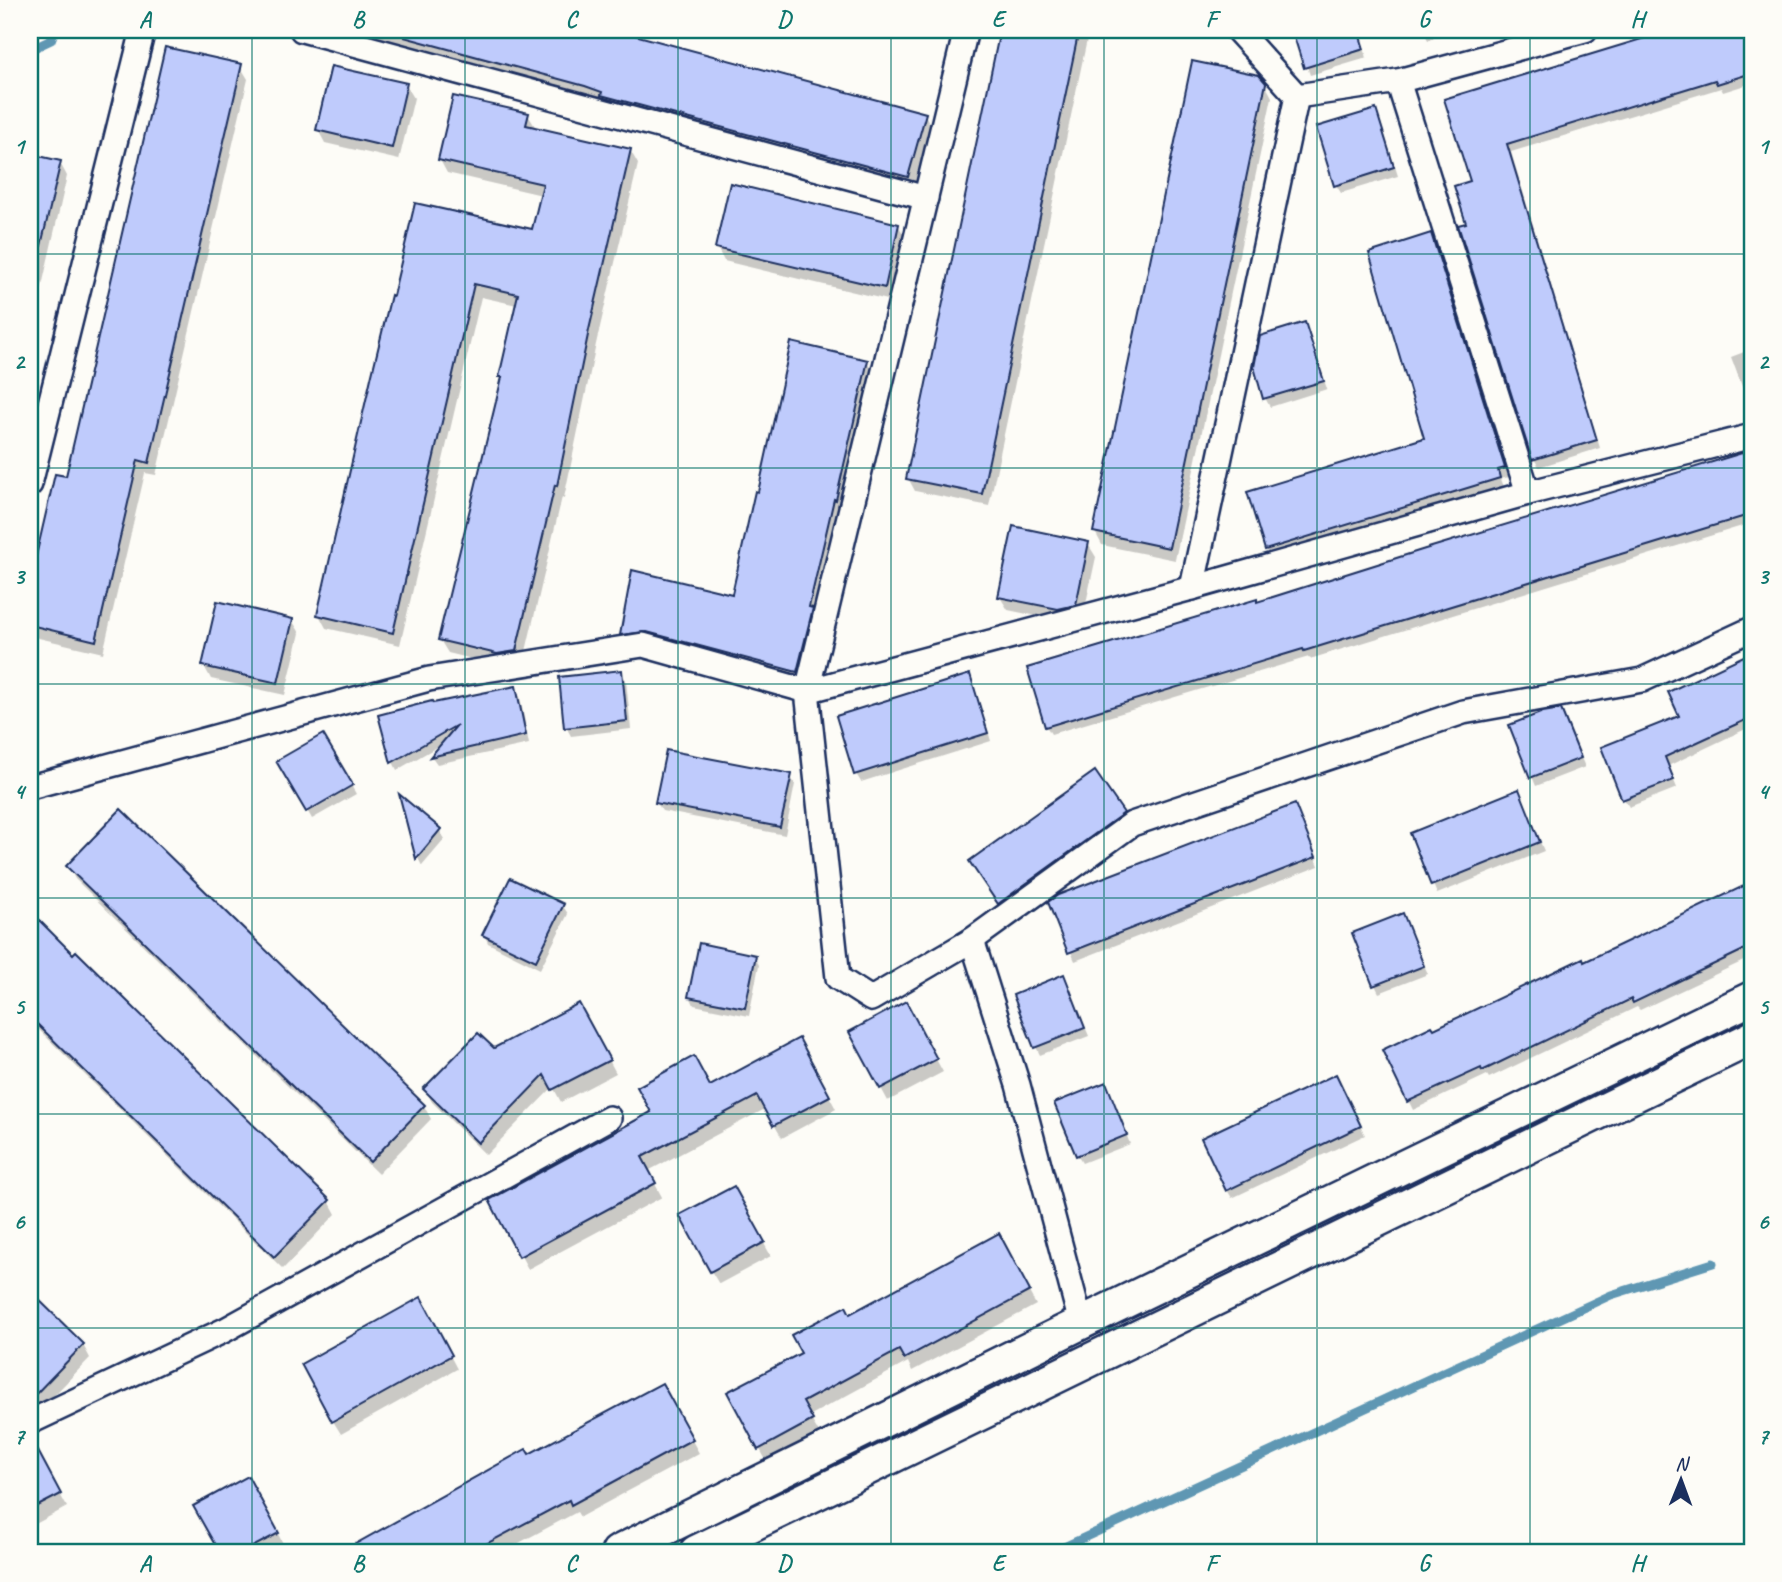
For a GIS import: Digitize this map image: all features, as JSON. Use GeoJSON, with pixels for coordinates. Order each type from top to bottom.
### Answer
{"type":"FeatureCollection","features":[{"type":"Feature","properties":{"kind":"main road"},"geometry":{"type":"LineString","coordinates":[[618,1552],[1752,998]]}},
{"type":"Feature","properties":{"kind":"main road"},"geometry":{"type":"LineString","coordinates":[[696,1552],[1752,1038]]}},
{"type":"Feature","properties":{"kind":"street"},"geometry":{"type":"LineString","coordinates":[[30,484],[143,30]]}},
{"type":"Feature","properties":{"kind":"street"},"geometry":{"type":"LineString","coordinates":[[302,30],[926,198]]}},
{"type":"Feature","properties":{"kind":"street"},"geometry":{"type":"LineString","coordinates":[[966,30],[807,691],[838,978],[871,999],[972,940],[1132,824],[1463,712],[1642,680],[1752,629]]}},
{"type":"Feature","properties":{"kind":"street"},"geometry":{"type":"LineString","coordinates":[[1237,30],[1297,96]]}},
{"type":"Feature","properties":{"kind":"street"},"geometry":{"type":"LineString","coordinates":[[1297,96],[1398,81],[1585,30]]}},
{"type":"Feature","properties":{"kind":"street"},"geometry":{"type":"LineString","coordinates":[[1398,81],[1528,493]]}},
{"type":"Feature","properties":{"kind":"street"},"geometry":{"type":"LineString","coordinates":[[1192,588],[1297,96]]}},
{"type":"Feature","properties":{"kind":"street"},"geometry":{"type":"LineString","coordinates":[[30,787],[429,679],[643,645],[807,691],[1192,588],[1528,493],[1752,436]]}},
{"type":"Feature","properties":{"kind":"street"},"geometry":{"type":"LineString","coordinates":[[972,940],[1018,1085],[1082,1323]]}},
{"type":"Feature","properties":{"kind":"street"},"geometry":{"type":"LineString","coordinates":[[30,1422],[225,1330],[609,1118]]}},
{"type":"Feature","properties":{"kind":"building"},"geometry":{"type":"Polygon","coordinates":[[[405,30],[616,30],[926,113],[908,177],[601,95],[602,92],[585,86],[404,37],[405,30]]]}},
{"type":"Feature","properties":{"kind":"building"},"geometry":{"type":"Polygon","coordinates":[[[1000,30],[1079,30],[982,494],[906,479],[1000,30]]]}},
{"type":"Feature","properties":{"kind":"building"},"geometry":{"type":"Polygon","coordinates":[[[1292,30],[1358,30],[1364,49],[1304,68],[1292,30]]]}},
{"type":"Feature","properties":{"kind":"building"},"geometry":{"type":"Polygon","coordinates":[[[1671,30],[1752,30],[1752,73],[1717,84],[1715,80],[1507,144],[1597,440],[1532,460],[1458,225],[1466,223],[1454,186],[1470,181],[1444,99],[1671,30]]]}},
{"type":"Feature","properties":{"kind":"building"},"geometry":{"type":"Polygon","coordinates":[[[165,47],[242,64],[149,463],[138,460],[96,641],[30,625],[30,582],[55,474],[66,476],[165,47]]]}},
{"type":"Feature","properties":{"kind":"building"},"geometry":{"type":"Polygon","coordinates":[[[1192,61],[1259,75],[1266,83],[1169,548],[1093,532],[1192,61]]]}},
{"type":"Feature","properties":{"kind":"building"},"geometry":{"type":"Polygon","coordinates":[[[331,66],[407,83],[392,148],[316,130],[331,66]]]}},
{"type":"Feature","properties":{"kind":"building"},"geometry":{"type":"Polygon","coordinates":[[[453,96],[529,113],[526,125],[631,149],[589,330],[557,486],[555,485],[516,651],[497,654],[438,640],[502,377],[499,377],[518,294],[474,284],[393,633],[317,615],[371,378],[415,203],[532,229],[543,184],[438,160],[453,96]]]}},
{"type":"Feature","properties":{"kind":"building"},"geometry":{"type":"Polygon","coordinates":[[[1376,109],[1394,167],[1334,186],[1316,127],[1376,109]]]}},
{"type":"Feature","properties":{"kind":"building"},"geometry":{"type":"Polygon","coordinates":[[[30,154],[61,161],[39,254],[30,253],[30,154]]]}},
{"type":"Feature","properties":{"kind":"building"},"geometry":{"type":"Polygon","coordinates":[[[730,183],[899,224],[885,288],[715,248],[730,183]]]}},
{"type":"Feature","properties":{"kind":"building"},"geometry":{"type":"Polygon","coordinates":[[[1431,233],[1505,468],[1498,470],[1500,478],[1265,550],[1247,492],[1424,438],[1369,253],[1431,233]]]}},
{"type":"Feature","properties":{"kind":"building"},"geometry":{"type":"Polygon","coordinates":[[[1305,322],[1324,381],[1263,399],[1254,367],[1260,336],[1305,322]]]}},
{"type":"Feature","properties":{"kind":"building"},"geometry":{"type":"Polygon","coordinates":[[[791,342],[868,360],[809,607],[813,608],[797,672],[647,632],[620,635],[632,570],[732,594],[791,342]]]}},
{"type":"Feature","properties":{"kind":"building"},"geometry":{"type":"Polygon","coordinates":[[[1752,450],[1752,514],[1045,727],[1027,668],[1257,599],[1257,602],[1752,450]]]}},
{"type":"Feature","properties":{"kind":"building"},"geometry":{"type":"Polygon","coordinates":[[[1013,526],[1089,542],[1076,605],[1058,609],[998,597],[1013,526]]]}},
{"type":"Feature","properties":{"kind":"building"},"geometry":{"type":"Polygon","coordinates":[[[217,601],[293,619],[278,683],[202,666],[217,601]]]}},
{"type":"Feature","properties":{"kind":"building"},"geometry":{"type":"Polygon","coordinates":[[[1752,652],[1752,717],[1665,757],[1674,780],[1622,800],[1601,747],[1679,716],[1668,692],[1752,652]]]}},
{"type":"Feature","properties":{"kind":"building"},"geometry":{"type":"Polygon","coordinates":[[[622,670],[627,721],[564,728],[559,677],[622,670]]]}},
{"type":"Feature","properties":{"kind":"building"},"geometry":{"type":"Polygon","coordinates":[[[970,674],[988,733],[854,775],[836,716],[970,674]]]}},
{"type":"Feature","properties":{"kind":"building"},"geometry":{"type":"Polygon","coordinates":[[[516,686],[526,735],[430,757],[457,725],[391,763],[378,715],[432,701],[433,703],[516,686]]]}},
{"type":"Feature","properties":{"kind":"building"},"geometry":{"type":"Polygon","coordinates":[[[1561,709],[1581,758],[1530,778],[1509,725],[1543,712],[1561,709]]]}},
{"type":"Feature","properties":{"kind":"building"},"geometry":{"type":"Polygon","coordinates":[[[323,734],[353,785],[306,812],[276,761],[323,734]]]}},
{"type":"Feature","properties":{"kind":"building"},"geometry":{"type":"Polygon","coordinates":[[[666,750],[792,774],[780,827],[655,803],[666,750]]]}},
{"type":"Feature","properties":{"kind":"building"},"geometry":{"type":"Polygon","coordinates":[[[1095,771],[1124,813],[998,904],[969,861],[1095,771]]]}},
{"type":"Feature","properties":{"kind":"building"},"geometry":{"type":"Polygon","coordinates":[[[1519,789],[1540,842],[1431,886],[1410,833],[1519,789]]]}},
{"type":"Feature","properties":{"kind":"building"},"geometry":{"type":"Polygon","coordinates":[[[399,794],[441,829],[416,859],[399,794]]]}},
{"type":"Feature","properties":{"kind":"building"},"geometry":{"type":"Polygon","coordinates":[[[1295,804],[1316,857],[1068,953],[1048,902],[1058,895],[1295,804]]]}},
{"type":"Feature","properties":{"kind":"building"},"geometry":{"type":"Polygon","coordinates":[[[121,809],[425,1105],[370,1162],[66,866],[121,809]]]}},
{"type":"Feature","properties":{"kind":"building"},"geometry":{"type":"Polygon","coordinates":[[[510,878],[564,904],[536,961],[482,935],[510,878]]]}},
{"type":"Feature","properties":{"kind":"building"},"geometry":{"type":"Polygon","coordinates":[[[1752,882],[1752,946],[1633,1003],[1631,999],[1482,1071],[1481,1068],[1407,1102],[1382,1050],[1432,1026],[1434,1029],[1583,958],[1584,962],[1752,882]]]}},
{"type":"Feature","properties":{"kind":"building"},"geometry":{"type":"Polygon","coordinates":[[[30,911],[73,954],[76,951],[330,1200],[274,1257],[30,1017],[30,911]]]}},
{"type":"Feature","properties":{"kind":"building"},"geometry":{"type":"Polygon","coordinates":[[[1403,913],[1424,966],[1373,986],[1352,933],[1403,913]]]}},
{"type":"Feature","properties":{"kind":"building"},"geometry":{"type":"Polygon","coordinates":[[[699,943],[756,955],[745,1008],[688,997],[699,943]]]}},
{"type":"Feature","properties":{"kind":"building"},"geometry":{"type":"Polygon","coordinates":[[[1064,974],[1085,1028],[1034,1048],[1013,995],[1064,974]]]}},
{"type":"Feature","properties":{"kind":"building"},"geometry":{"type":"Polygon","coordinates":[[[906,1001],[937,1059],[880,1089],[849,1032],[906,1001]]]}},
{"type":"Feature","properties":{"kind":"building"},"geometry":{"type":"Polygon","coordinates":[[[579,1003],[610,1060],[552,1090],[544,1075],[478,1143],[423,1089],[478,1033],[494,1048],[579,1003]]]}},
{"type":"Feature","properties":{"kind":"building"},"geometry":{"type":"Polygon","coordinates":[[[799,1038],[830,1096],[773,1126],[757,1096],[642,1157],[656,1183],[519,1257],[489,1200],[651,1112],[637,1087],[694,1056],[710,1086],[799,1038]]]}},
{"type":"Feature","properties":{"kind":"building"},"geometry":{"type":"Polygon","coordinates":[[[1336,1074],[1361,1126],[1226,1191],[1201,1138],[1336,1074]]]}},
{"type":"Feature","properties":{"kind":"building"},"geometry":{"type":"Polygon","coordinates":[[[1106,1082],[1127,1135],[1076,1156],[1054,1103],[1106,1082]]]}},
{"type":"Feature","properties":{"kind":"building"},"geometry":{"type":"Polygon","coordinates":[[[734,1186],[765,1242],[710,1272],[679,1215],[734,1186]]]}},
{"type":"Feature","properties":{"kind":"building"},"geometry":{"type":"Polygon","coordinates":[[[999,1233],[1030,1291],[904,1359],[899,1350],[803,1402],[813,1420],[758,1450],[727,1392],[801,1353],[791,1335],[846,1306],[850,1314],[999,1233]]]}},
{"type":"Feature","properties":{"kind":"building"},"geometry":{"type":"Polygon","coordinates":[[[30,1291],[84,1344],[30,1400],[30,1291]]]}},
{"type":"Feature","properties":{"kind":"building"},"geometry":{"type":"Polygon","coordinates":[[[421,1297],[452,1355],[332,1422],[301,1364],[421,1297]]]}},
{"type":"Feature","properties":{"kind":"building"},"geometry":{"type":"Polygon","coordinates":[[[662,1383],[693,1439],[571,1505],[569,1500],[471,1552],[341,1552],[526,1449],[529,1454],[662,1383]]]}},
{"type":"Feature","properties":{"kind":"building"},"geometry":{"type":"Polygon","coordinates":[[[30,1436],[61,1494],[30,1510],[30,1436]]]}},
{"type":"Feature","properties":{"kind":"building"},"geometry":{"type":"Polygon","coordinates":[[[248,1476],[279,1533],[243,1552],[219,1552],[193,1506],[248,1476]]]}},
{"type":"Feature","properties":{"kind":"waterway"},"geometry":{"type":"LineString","coordinates":[[30,50],[51,40],[55,30]]}},
{"type":"Feature","properties":{"kind":"waterway"},"geometry":{"type":"LineString","coordinates":[[1053,1552],[1611,1295],[1713,1263]]}}]}
